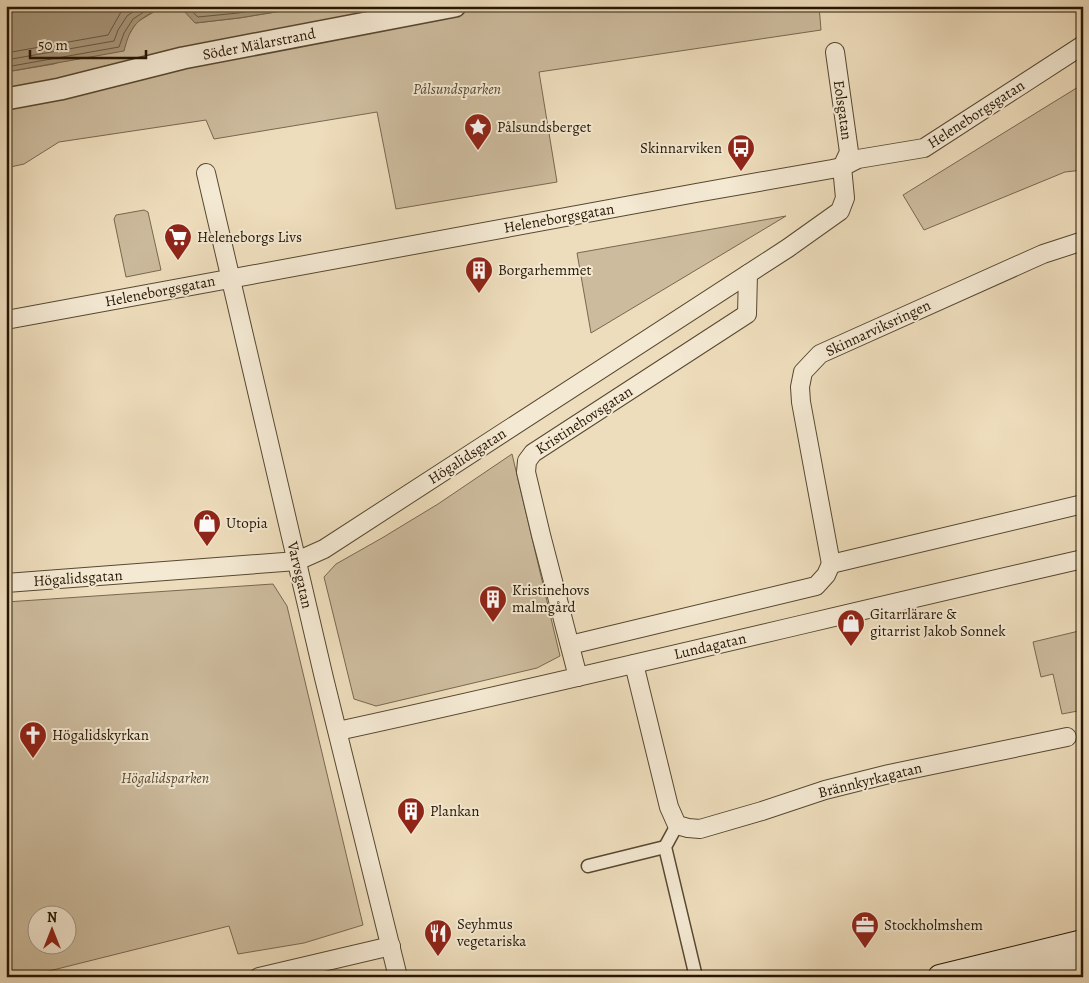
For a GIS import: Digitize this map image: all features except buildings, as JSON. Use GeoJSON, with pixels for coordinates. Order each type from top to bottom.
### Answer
{"type":"FeatureCollection","features":[{"type":"Feature","properties":{"kind":"main road"},"geometry":{"type":"LineString","coordinates":[[940,977],[1083,942]]}},
{"type":"Feature","properties":{"kind":"main road"},"geometry":{"type":"LineString","coordinates":[[1012,977],[1083,959]]}},
{"type":"Feature","properties":{"kind":"street","name":"Söder Mälarstrand"},"geometry":{"type":"LineString","coordinates":[[6,99],[60,89],[182,58],[455,6]]}},
{"type":"Feature","properties":{"kind":"street","name":"Heleneborgsgatan"},"geometry":{"type":"LineString","coordinates":[[6,320],[696,193],[832,170],[858,159],[924,148],[1083,45]]}},
{"type":"Feature","properties":{"kind":"street","name":"Eolsgatan"},"geometry":{"type":"LineString","coordinates":[[835,52],[849,152],[842,167]]}},
{"type":"Feature","properties":{"kind":"street","name":"Högalidsgatan"},"geometry":{"type":"LineString","coordinates":[[6,583],[297,562],[324,549],[788,248],[840,211],[845,198],[842,167]]}},
{"type":"Feature","properties":{"kind":"street","name":"Varvsgatan"},"geometry":{"type":"LineString","coordinates":[[206,172],[324,678],[398,977]]}},
{"type":"Feature","properties":{"kind":"street","name":"Skinnarviksringen"},"geometry":{"type":"LineString","coordinates":[[830,564],[801,402],[800,387],[803,372],[820,354],[828,350],[1043,254],[1083,241]]}},
{"type":"Feature","properties":{"kind":"street","name":"Kristinehovsgatan"},"geometry":{"type":"LineString","coordinates":[[578,677],[535,511],[526,472],[527,462],[533,453],[747,314],[748,274]]}},
{"type":"Feature","properties":{"kind":"street"},"geometry":{"type":"LineString","coordinates":[[570,645],[816,586],[826,575],[830,564],[1083,504]]}},
{"type":"Feature","properties":{"kind":"street","name":"Lundagatan"},"geometry":{"type":"LineString","coordinates":[[338,731],[1083,559]]}},
{"type":"Feature","properties":{"kind":"street"},"geometry":{"type":"LineString","coordinates":[[634,664],[669,807],[677,825],[666,847],[696,977]]}},
{"type":"Feature","properties":{"kind":"street","name":"Brännkyrkagatan"},"geometry":{"type":"LineString","coordinates":[[677,825],[700,830],[825,790],[889,774],[1067,737]]}},
{"type":"Feature","properties":{"kind":"street"},"geometry":{"type":"LineString","coordinates":[[588,866],[666,847]]}},
{"type":"Feature","properties":{"kind":"street"},"geometry":{"type":"LineString","coordinates":[[259,977],[391,946]]}},
{"type":"Feature","properties":{"kind":"green space","name":"Pålsundsparken"},"geometry":{"type":"Polygon","coordinates":[[[312,6],[819,6],[821,30],[539,72],[557,182],[396,209],[377,112],[214,139],[206,120],[59,142],[24,164],[6,168],[6,72],[54,64],[128,36],[137,22],[162,7],[183,10],[196,23],[312,6]]]}},
{"type":"Feature","properties":{"kind":"green space"},"geometry":{"type":"Polygon","coordinates":[[[1083,84],[1083,170],[1065,172],[924,230],[903,195],[1083,84]]]}},
{"type":"Feature","properties":{"kind":"green space"},"geometry":{"type":"Polygon","coordinates":[[[144,210],[148,212],[161,270],[126,277],[114,219],[116,215],[144,210]]]}},
{"type":"Feature","properties":{"kind":"green space"},"geometry":{"type":"Polygon","coordinates":[[[786,216],[591,333],[577,253],[786,216]]]}},
{"type":"Feature","properties":{"kind":"green space"},"geometry":{"type":"Polygon","coordinates":[[[512,454],[560,656],[537,668],[376,706],[354,699],[324,577],[336,564],[438,504],[512,454]]]}},
{"type":"Feature","properties":{"kind":"green space","name":"Högalidsparken"},"geometry":{"type":"Polygon","coordinates":[[[273,584],[287,606],[363,925],[304,943],[238,954],[229,926],[29,977],[6,977],[6,602],[273,584]]]}},
{"type":"Feature","properties":{"kind":"green space"},"geometry":{"type":"Polygon","coordinates":[[[1083,630],[1083,710],[1062,714],[1053,674],[1041,677],[1033,642],[1083,630]]]}},
{"type":"Feature","properties":{"kind":"water"},"geometry":{"type":"Polygon","coordinates":[[[6,6],[312,6],[195,23],[183,10],[162,7],[137,23],[130,34],[124,51],[6,72],[6,6]]]}},
{"type":"Feature","properties":{"kind":"place","name":"Pålsundsberget"},"geometry":{"type":"Point","coordinates":[478,151]}},
{"type":"Feature","properties":{"kind":"place","name":"Skinnarviken"},"geometry":{"type":"Point","coordinates":[741,172]}},
{"type":"Feature","properties":{"kind":"place","name":"Heleneborgs Livs"},"geometry":{"type":"Point","coordinates":[178,261]}},
{"type":"Feature","properties":{"kind":"place","name":"Borgarhemmet"},"geometry":{"type":"Point","coordinates":[479,294]}},
{"type":"Feature","properties":{"kind":"place","name":"Utopia"},"geometry":{"type":"Point","coordinates":[207,547]}},
{"type":"Feature","properties":{"kind":"place","name":"Kristinehovs malmgård"},"geometry":{"type":"Point","coordinates":[493,623]}},
{"type":"Feature","properties":{"kind":"place","name":"Gitarrlärare & gitarrist Jakob Sonnek"},"geometry":{"type":"Point","coordinates":[851,647]}},
{"type":"Feature","properties":{"kind":"place","name":"Högalidskyrkan"},"geometry":{"type":"Point","coordinates":[33,759]}},
{"type":"Feature","properties":{"kind":"place","name":"Plankan"},"geometry":{"type":"Point","coordinates":[411,835]}},
{"type":"Feature","properties":{"kind":"place","name":"Stockholmshem"},"geometry":{"type":"Point","coordinates":[865,949]}},
{"type":"Feature","properties":{"kind":"place","name":"Seyhmus vegetariska"},"geometry":{"type":"Point","coordinates":[438,957]}}]}
